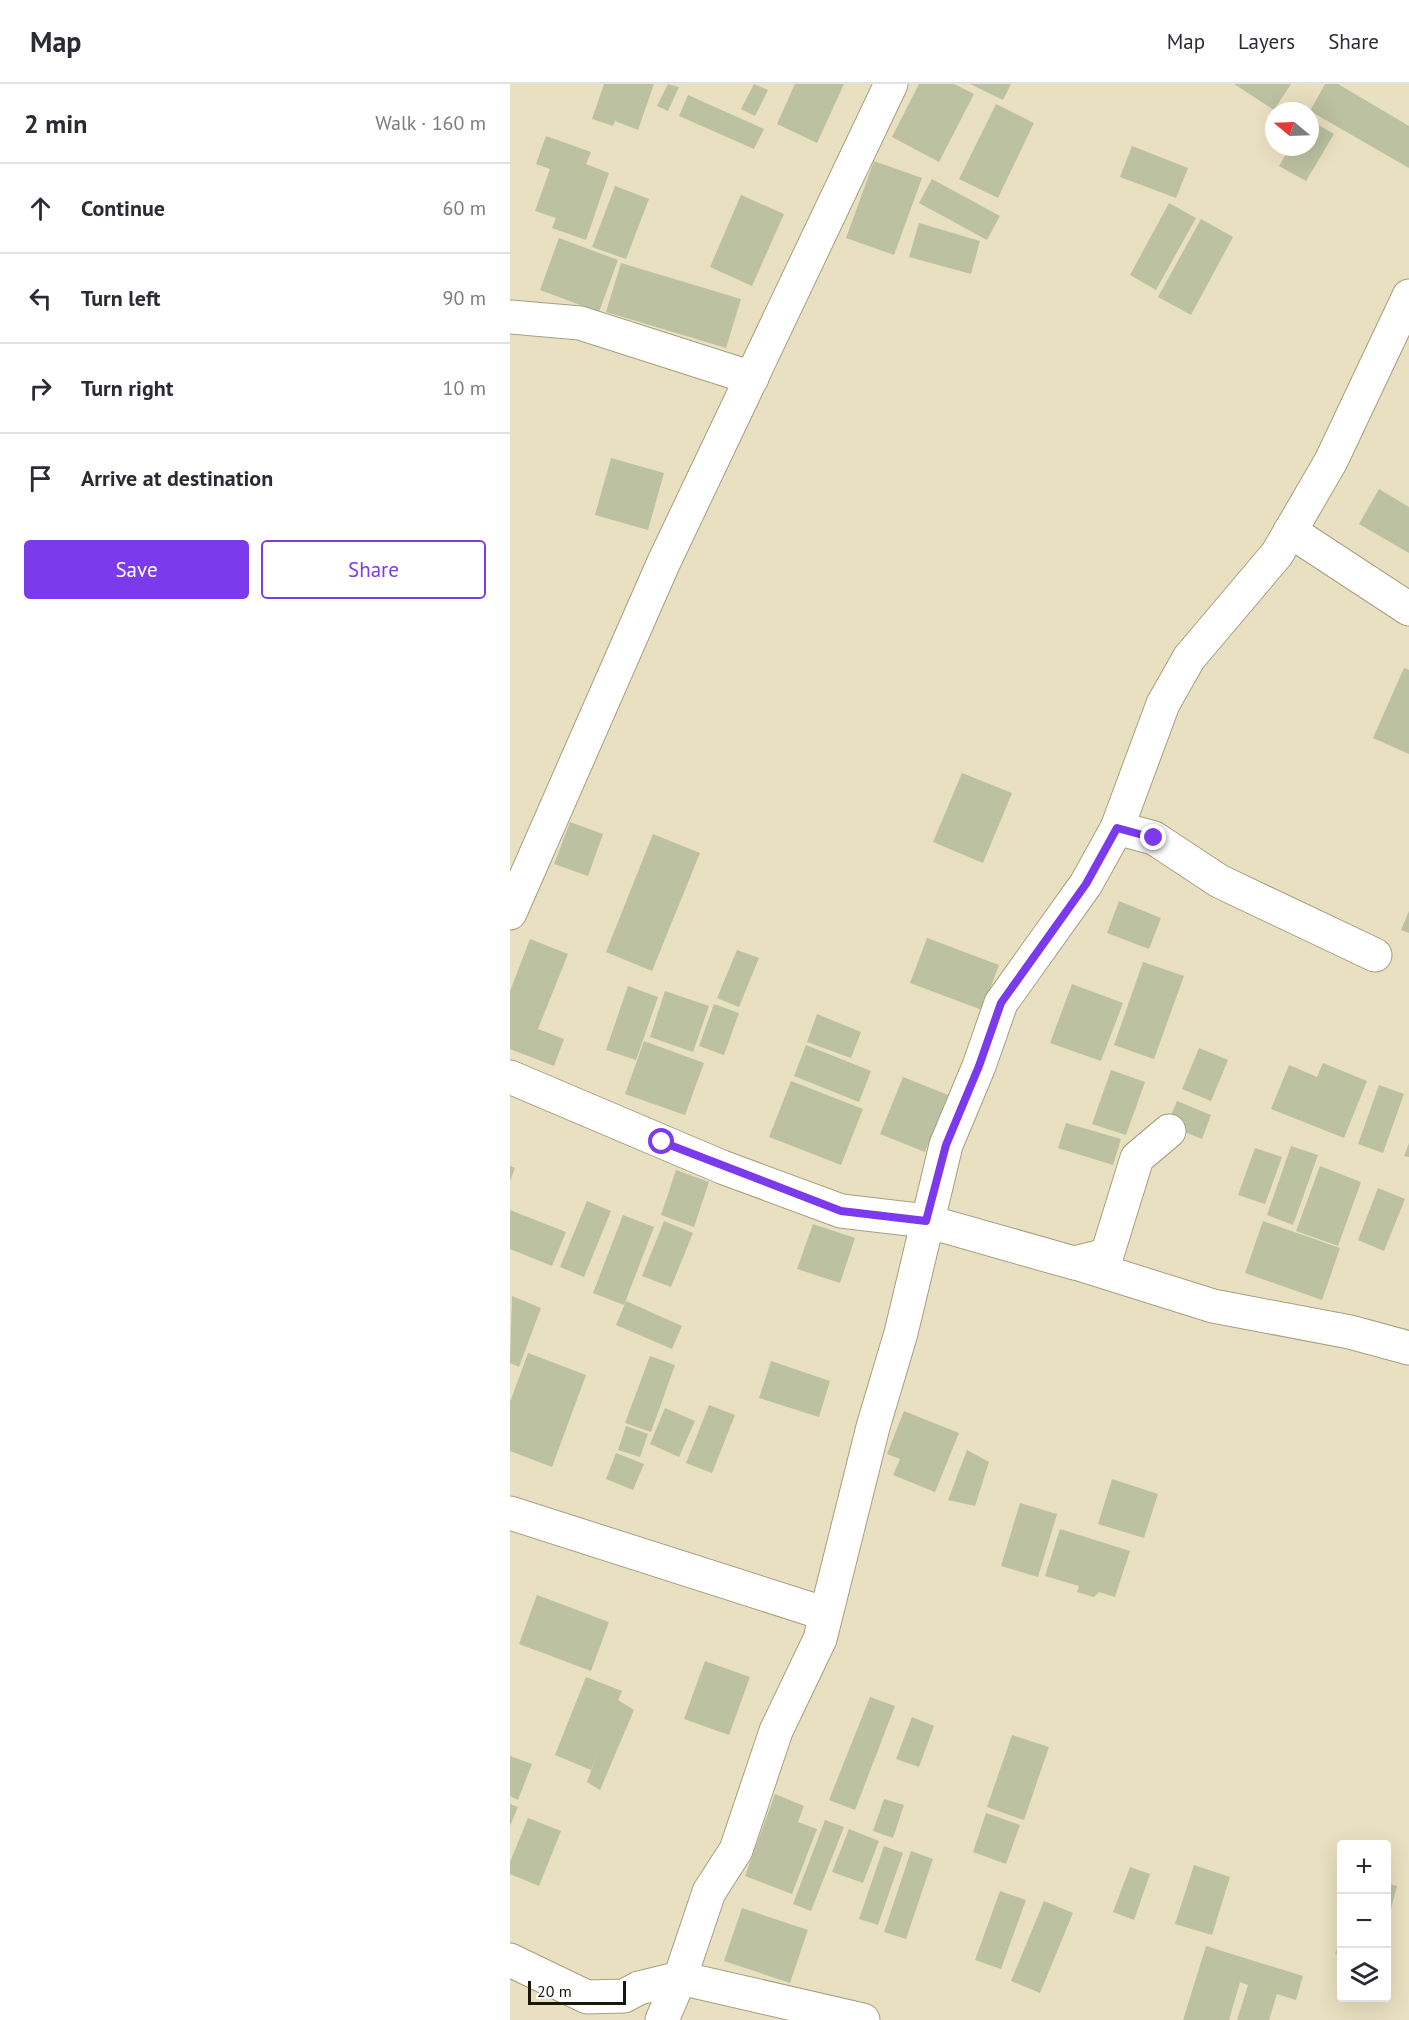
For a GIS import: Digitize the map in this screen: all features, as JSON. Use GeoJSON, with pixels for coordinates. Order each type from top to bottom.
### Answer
{"type":"FeatureCollection","features":[{"type":"Feature","properties":{"kind":"street"},"geometry":{"type":"LineString","coordinates":[[510,913],[663,564],[891,84]]}},
{"type":"Feature","properties":{"kind":"street"},"geometry":{"type":"LineString","coordinates":[[662,2020],[680,1978],[709,1892],[736,1850],[776,1731],[820,1639],[873,1427],[901,1333],[946,1145],[979,1066],[1001,1003],[1086,884],[1117,828],[1163,704],[1190,658],[1277,554],[1331,461],[1409,296]]}},
{"type":"Feature","properties":{"kind":"street"},"geometry":{"type":"LineString","coordinates":[[510,317],[580,323],[752,378]]}},
{"type":"Feature","properties":{"kind":"street"},"geometry":{"type":"LineString","coordinates":[[1290,531],[1409,609]]}},
{"type":"Feature","properties":{"kind":"street"},"geometry":{"type":"LineString","coordinates":[[1117,828],[1154,838],[1219,881],[1375,955]]}},
{"type":"Feature","properties":{"kind":"street"},"geometry":{"type":"LineString","coordinates":[[510,1077],[722,1167],[841,1211],[926,1221],[1213,1306],[1350,1332],[1409,1348]]}},
{"type":"Feature","properties":{"kind":"street"},"geometry":{"type":"LineString","coordinates":[[1074,1263],[1107,1255],[1137,1158],[1169,1131]]}},
{"type":"Feature","properties":{"kind":"street"},"geometry":{"type":"LineString","coordinates":[[510,1513],[826,1614]]}},
{"type":"Feature","properties":{"kind":"street"},"geometry":{"type":"LineString","coordinates":[[510,1960],[587,1997],[622,2020]]}},
{"type":"Feature","properties":{"kind":"street"},"geometry":{"type":"LineString","coordinates":[[587,1997],[624,1996],[639,1988],[680,1978],[864,2020]]}},
{"type":"Feature","properties":{"kind":"building"},"geometry":{"type":"Polygon","coordinates":[[[604,84],[654,84],[638,130],[615,121],[613,126],[592,119],[604,84]]]}},
{"type":"Feature","properties":{"kind":"building"},"geometry":{"type":"Polygon","coordinates":[[[668,84],[679,87],[668,111],[657,106],[668,84]]]}},
{"type":"Feature","properties":{"kind":"building"},"geometry":{"type":"Polygon","coordinates":[[[754,84],[768,90],[755,116],[741,109],[754,84]]]}},
{"type":"Feature","properties":{"kind":"building"},"geometry":{"type":"Polygon","coordinates":[[[795,84],[844,84],[817,143],[777,124],[795,84]]]}},
{"type":"Feature","properties":{"kind":"building"},"geometry":{"type":"Polygon","coordinates":[[[919,84],[954,84],[974,94],[939,162],[892,137],[919,84]]]}},
{"type":"Feature","properties":{"kind":"building"},"geometry":{"type":"Polygon","coordinates":[[[970,84],[1011,84],[1003,100],[970,84]]]}},
{"type":"Feature","properties":{"kind":"building"},"geometry":{"type":"Polygon","coordinates":[[[1234,84],[1291,84],[1279,102],[1265,102],[1265,104],[1234,84]]]}},
{"type":"Feature","properties":{"kind":"building"},"geometry":{"type":"Polygon","coordinates":[[[1325,84],[1338,84],[1409,126],[1409,168],[1319,116],[1319,102],[1315,102],[1325,84]]]}},
{"type":"Feature","properties":{"kind":"building"},"geometry":{"type":"Polygon","coordinates":[[[688,95],[764,129],[754,149],[679,116],[688,95]]]}},
{"type":"Feature","properties":{"kind":"building"},"geometry":{"type":"Polygon","coordinates":[[[996,104],[1034,123],[998,198],[959,179],[996,104]]]}},
{"type":"Feature","properties":{"kind":"building"},"geometry":{"type":"Polygon","coordinates":[[[1319,125],[1334,134],[1306,181],[1279,166],[1285,156],[1319,156],[1319,125]]]}},
{"type":"Feature","properties":{"kind":"building"},"geometry":{"type":"Polygon","coordinates":[[[546,136],[591,152],[586,164],[609,173],[586,240],[552,228],[556,218],[535,211],[550,169],[536,164],[546,136]]]}},
{"type":"Feature","properties":{"kind":"building"},"geometry":{"type":"Polygon","coordinates":[[[1132,146],[1188,168],[1176,198],[1120,177],[1132,146]]]}},
{"type":"Feature","properties":{"kind":"building"},"geometry":{"type":"Polygon","coordinates":[[[874,161],[922,178],[894,255],[846,238],[874,161]]]}},
{"type":"Feature","properties":{"kind":"building"},"geometry":{"type":"Polygon","coordinates":[[[932,179],[1000,216],[987,240],[919,203],[932,179]]]}},
{"type":"Feature","properties":{"kind":"building"},"geometry":{"type":"Polygon","coordinates":[[[615,186],[649,199],[626,259],[592,247],[615,186]]]}},
{"type":"Feature","properties":{"kind":"building"},"geometry":{"type":"Polygon","coordinates":[[[741,195],[784,214],[752,286],[710,267],[741,195]]]}},
{"type":"Feature","properties":{"kind":"building"},"geometry":{"type":"Polygon","coordinates":[[[1169,203],[1196,218],[1156,290],[1130,275],[1169,203]]]}},
{"type":"Feature","properties":{"kind":"building"},"geometry":{"type":"Polygon","coordinates":[[[1201,219],[1233,237],[1191,315],[1158,297],[1201,219]]]}},
{"type":"Feature","properties":{"kind":"building"},"geometry":{"type":"Polygon","coordinates":[[[919,223],[980,241],[971,274],[909,257],[919,223]]]}},
{"type":"Feature","properties":{"kind":"building"},"geometry":{"type":"Polygon","coordinates":[[[559,238],[618,260],[599,312],[540,290],[559,238]]]}},
{"type":"Feature","properties":{"kind":"building"},"geometry":{"type":"Polygon","coordinates":[[[621,263],[741,299],[726,348],[606,312],[621,263]]]}},
{"type":"Feature","properties":{"kind":"building"},"geometry":{"type":"Polygon","coordinates":[[[611,458],[664,473],[648,530],[595,515],[611,458]]]}},
{"type":"Feature","properties":{"kind":"building"},"geometry":{"type":"Polygon","coordinates":[[[1379,489],[1409,507],[1409,553],[1359,524],[1379,489]]]}},
{"type":"Feature","properties":{"kind":"building"},"geometry":{"type":"Polygon","coordinates":[[[1404,668],[1409,670],[1409,754],[1373,738],[1404,668]]]}},
{"type":"Feature","properties":{"kind":"building"},"geometry":{"type":"Polygon","coordinates":[[[962,773],[1012,793],[983,863],[933,842],[962,773]]]}},
{"type":"Feature","properties":{"kind":"building"},"geometry":{"type":"Polygon","coordinates":[[[570,822],[603,834],[588,876],[554,864],[570,822]]]}},
{"type":"Feature","properties":{"kind":"building"},"geometry":{"type":"Polygon","coordinates":[[[653,834],[700,853],[652,971],[606,952],[653,834]]]}},
{"type":"Feature","properties":{"kind":"building"},"geometry":{"type":"Polygon","coordinates":[[[1119,901],[1161,918],[1149,949],[1107,933],[1119,901]]]}},
{"type":"Feature","properties":{"kind":"building"},"geometry":{"type":"Polygon","coordinates":[[[1409,911],[1409,933],[1401,930],[1409,911]]]}},
{"type":"Feature","properties":{"kind":"building"},"geometry":{"type":"Polygon","coordinates":[[[927,938],[999,965],[982,1010],[910,983],[927,938]]]}},
{"type":"Feature","properties":{"kind":"building"},"geometry":{"type":"Polygon","coordinates":[[[530,939],[568,954],[538,1029],[564,1039],[554,1066],[510,1049],[510,991],[530,939]]]}},
{"type":"Feature","properties":{"kind":"building"},"geometry":{"type":"Polygon","coordinates":[[[737,950],[759,958],[739,1007],[717,998],[737,950]]]}},
{"type":"Feature","properties":{"kind":"building"},"geometry":{"type":"Polygon","coordinates":[[[1143,962],[1184,976],[1154,1059],[1114,1045],[1143,962]]]}},
{"type":"Feature","properties":{"kind":"building"},"geometry":{"type":"Polygon","coordinates":[[[1072,984],[1123,1003],[1101,1061],[1050,1043],[1072,984]]]}},
{"type":"Feature","properties":{"kind":"building"},"geometry":{"type":"Polygon","coordinates":[[[628,986],[658,997],[636,1060],[606,1050],[628,986]]]}},
{"type":"Feature","properties":{"kind":"building"},"geometry":{"type":"Polygon","coordinates":[[[665,991],[709,1006],[693,1052],[650,1037],[665,991]]]}},
{"type":"Feature","properties":{"kind":"building"},"geometry":{"type":"Polygon","coordinates":[[[714,1004],[739,1013],[724,1055],[699,1046],[714,1004]]]}},
{"type":"Feature","properties":{"kind":"building"},"geometry":{"type":"Polygon","coordinates":[[[817,1014],[861,1032],[851,1058],[807,1042],[817,1014]]]}},
{"type":"Feature","properties":{"kind":"building"},"geometry":{"type":"Polygon","coordinates":[[[644,1041],[704,1063],[685,1115],[625,1094],[644,1041]]]}},
{"type":"Feature","properties":{"kind":"building"},"geometry":{"type":"Polygon","coordinates":[[[806,1045],[871,1071],[859,1102],[794,1076],[806,1045]]]}},
{"type":"Feature","properties":{"kind":"building"},"geometry":{"type":"Polygon","coordinates":[[[1199,1048],[1228,1060],[1211,1101],[1182,1089],[1199,1048]]]}},
{"type":"Feature","properties":{"kind":"building"},"geometry":{"type":"Polygon","coordinates":[[[1323,1063],[1367,1081],[1344,1138],[1271,1109],[1289,1065],[1317,1077],[1323,1063]]]}},
{"type":"Feature","properties":{"kind":"building"},"geometry":{"type":"Polygon","coordinates":[[[1111,1070],[1145,1082],[1126,1135],[1092,1124],[1111,1070]]]}},
{"type":"Feature","properties":{"kind":"building"},"geometry":{"type":"Polygon","coordinates":[[[903,1077],[948,1095],[925,1152],[880,1134],[903,1077]]]}},
{"type":"Feature","properties":{"kind":"building"},"geometry":{"type":"Polygon","coordinates":[[[791,1081],[863,1109],[841,1165],[769,1137],[791,1081]]]}},
{"type":"Feature","properties":{"kind":"building"},"geometry":{"type":"Polygon","coordinates":[[[1379,1085],[1404,1094],[1383,1153],[1358,1144],[1379,1085]]]}},
{"type":"Feature","properties":{"kind":"building"},"geometry":{"type":"Polygon","coordinates":[[[1177,1101],[1211,1115],[1202,1139],[1167,1125],[1177,1101]]]}},
{"type":"Feature","properties":{"kind":"building"},"geometry":{"type":"Polygon","coordinates":[[[1066,1123],[1121,1139],[1113,1165],[1058,1148],[1066,1123]]]}},
{"type":"Feature","properties":{"kind":"building"},"geometry":{"type":"Polygon","coordinates":[[[1409,1143],[1409,1157],[1404,1156],[1409,1143]]]}},
{"type":"Feature","properties":{"kind":"building"},"geometry":{"type":"Polygon","coordinates":[[[1291,1146],[1318,1155],[1293,1225],[1267,1215],[1291,1146]]]}},
{"type":"Feature","properties":{"kind":"building"},"geometry":{"type":"Polygon","coordinates":[[[1255,1148],[1282,1157],[1265,1204],[1238,1195],[1255,1148]]]}},
{"type":"Feature","properties":{"kind":"building"},"geometry":{"type":"Polygon","coordinates":[[[510,1166],[515,1168],[510,1181],[510,1166]]]}},
{"type":"Feature","properties":{"kind":"building"},"geometry":{"type":"Polygon","coordinates":[[[1320,1166],[1361,1182],[1338,1246],[1296,1231],[1320,1166]]]}},
{"type":"Feature","properties":{"kind":"building"},"geometry":{"type":"Polygon","coordinates":[[[676,1170],[709,1182],[694,1227],[661,1215],[676,1170]]]}},
{"type":"Feature","properties":{"kind":"building"},"geometry":{"type":"Polygon","coordinates":[[[1378,1188],[1405,1199],[1384,1251],[1358,1240],[1378,1188]]]}},
{"type":"Feature","properties":{"kind":"building"},"geometry":{"type":"Polygon","coordinates":[[[587,1201],[611,1211],[584,1277],[560,1267],[587,1201]]]}},
{"type":"Feature","properties":{"kind":"building"},"geometry":{"type":"Polygon","coordinates":[[[510,1210],[566,1232],[552,1266],[510,1249],[510,1210]]]}},
{"type":"Feature","properties":{"kind":"building"},"geometry":{"type":"Polygon","coordinates":[[[623,1215],[654,1227],[624,1305],[593,1293],[623,1215]]]}},
{"type":"Feature","properties":{"kind":"building"},"geometry":{"type":"Polygon","coordinates":[[[664,1221],[693,1233],[671,1287],[642,1276],[664,1221]]]}},
{"type":"Feature","properties":{"kind":"building"},"geometry":{"type":"Polygon","coordinates":[[[1263,1221],[1340,1248],[1322,1300],[1245,1273],[1263,1221]]]}},
{"type":"Feature","properties":{"kind":"building"},"geometry":{"type":"Polygon","coordinates":[[[813,1224],[855,1238],[840,1283],[797,1269],[813,1224]]]}},
{"type":"Feature","properties":{"kind":"building"},"geometry":{"type":"Polygon","coordinates":[[[512,1296],[541,1308],[519,1367],[510,1363],[512,1296]]]}},
{"type":"Feature","properties":{"kind":"building"},"geometry":{"type":"Polygon","coordinates":[[[626,1301],[682,1326],[672,1349],[616,1325],[626,1301]]]}},
{"type":"Feature","properties":{"kind":"building"},"geometry":{"type":"Polygon","coordinates":[[[528,1353],[586,1375],[552,1467],[510,1451],[510,1402],[528,1353]]]}},
{"type":"Feature","properties":{"kind":"building"},"geometry":{"type":"Polygon","coordinates":[[[650,1356],[675,1365],[651,1432],[625,1423],[650,1356]]]}},
{"type":"Feature","properties":{"kind":"building"},"geometry":{"type":"Polygon","coordinates":[[[771,1361],[830,1381],[819,1417],[759,1398],[771,1361]]]}},
{"type":"Feature","properties":{"kind":"building"},"geometry":{"type":"Polygon","coordinates":[[[709,1405],[735,1415],[712,1473],[686,1463],[709,1405]]]}},
{"type":"Feature","properties":{"kind":"building"},"geometry":{"type":"Polygon","coordinates":[[[665,1408],[695,1421],[679,1457],[650,1444],[665,1408]]]}},
{"type":"Feature","properties":{"kind":"building"},"geometry":{"type":"Polygon","coordinates":[[[904,1411],[959,1433],[935,1492],[893,1475],[900,1459],[887,1454],[904,1411]]]}},
{"type":"Feature","properties":{"kind":"building"},"geometry":{"type":"Polygon","coordinates":[[[626,1426],[648,1434],[640,1457],[618,1450],[626,1426]]]}},
{"type":"Feature","properties":{"kind":"building"},"geometry":{"type":"Polygon","coordinates":[[[967,1450],[989,1462],[975,1506],[948,1500],[967,1450]]]}},
{"type":"Feature","properties":{"kind":"building"},"geometry":{"type":"Polygon","coordinates":[[[616,1453],[644,1464],[633,1490],[606,1479],[616,1453]]]}},
{"type":"Feature","properties":{"kind":"building"},"geometry":{"type":"Polygon","coordinates":[[[1112,1479],[1158,1494],[1144,1538],[1098,1524],[1112,1479]]]}},
{"type":"Feature","properties":{"kind":"building"},"geometry":{"type":"Polygon","coordinates":[[[1020,1503],[1057,1514],[1038,1577],[1001,1566],[1020,1503]]]}},
{"type":"Feature","properties":{"kind":"building"},"geometry":{"type":"Polygon","coordinates":[[[1060,1529],[1130,1551],[1115,1597],[1099,1592],[1094,1597],[1077,1592],[1079,1586],[1045,1576],[1060,1529]]]}},
{"type":"Feature","properties":{"kind":"building"},"geometry":{"type":"Polygon","coordinates":[[[537,1595],[609,1622],[591,1671],[519,1644],[537,1595]]]}},
{"type":"Feature","properties":{"kind":"building"},"geometry":{"type":"Polygon","coordinates":[[[705,1661],[750,1677],[729,1735],[684,1719],[705,1661]]]}},
{"type":"Feature","properties":{"kind":"building"},"geometry":{"type":"Polygon","coordinates":[[[586,1677],[622,1691],[618,1700],[634,1710],[600,1790],[587,1782],[597,1755],[591,1770],[555,1755],[586,1677]]]}},
{"type":"Feature","properties":{"kind":"building"},"geometry":{"type":"Polygon","coordinates":[[[870,1697],[895,1706],[855,1810],[829,1800],[870,1697]]]}},
{"type":"Feature","properties":{"kind":"building"},"geometry":{"type":"Polygon","coordinates":[[[912,1717],[934,1726],[919,1767],[896,1759],[912,1717]]]}},
{"type":"Feature","properties":{"kind":"building"},"geometry":{"type":"Polygon","coordinates":[[[1012,1735],[1049,1747],[1024,1820],[987,1807],[1012,1735]]]}},
{"type":"Feature","properties":{"kind":"building"},"geometry":{"type":"Polygon","coordinates":[[[510,1756],[532,1764],[518,1800],[510,1796],[510,1756]]]}},
{"type":"Feature","properties":{"kind":"building"},"geometry":{"type":"Polygon","coordinates":[[[775,1794],[804,1806],[798,1822],[817,1829],[792,1894],[745,1876],[775,1794]]]}},
{"type":"Feature","properties":{"kind":"building"},"geometry":{"type":"Polygon","coordinates":[[[884,1799],[904,1805],[893,1838],[873,1831],[884,1799]]]}},
{"type":"Feature","properties":{"kind":"building"},"geometry":{"type":"Polygon","coordinates":[[[510,1804],[518,1807],[510,1826],[510,1804]]]}},
{"type":"Feature","properties":{"kind":"building"},"geometry":{"type":"Polygon","coordinates":[[[986,1813],[1020,1825],[1006,1864],[973,1852],[986,1813]]]}},
{"type":"Feature","properties":{"kind":"building"},"geometry":{"type":"Polygon","coordinates":[[[528,1818],[561,1831],[539,1886],[510,1874],[510,1862],[528,1818]]]}},
{"type":"Feature","properties":{"kind":"building"},"geometry":{"type":"Polygon","coordinates":[[[825,1820],[844,1827],[811,1911],[793,1904],[825,1820]]]}},
{"type":"Feature","properties":{"kind":"building"},"geometry":{"type":"Polygon","coordinates":[[[849,1829],[879,1841],[863,1883],[832,1872],[849,1829]]]}},
{"type":"Feature","properties":{"kind":"building"},"geometry":{"type":"Polygon","coordinates":[[[884,1846],[903,1853],[878,1925],[859,1919],[884,1846]]]}},
{"type":"Feature","properties":{"kind":"building"},"geometry":{"type":"Polygon","coordinates":[[[911,1851],[933,1859],[906,1939],[884,1932],[911,1851]]]}},
{"type":"Feature","properties":{"kind":"building"},"geometry":{"type":"Polygon","coordinates":[[[1194,1865],[1230,1877],[1212,1935],[1175,1924],[1194,1865]]]}},
{"type":"Feature","properties":{"kind":"building"},"geometry":{"type":"Polygon","coordinates":[[[1130,1867],[1150,1874],[1134,1920],[1113,1912],[1130,1867]]]}},
{"type":"Feature","properties":{"kind":"building"},"geometry":{"type":"Polygon","coordinates":[[[1391,1884],[1397,1886],[1391,1909],[1391,1884]]]}},
{"type":"Feature","properties":{"kind":"building"},"geometry":{"type":"Polygon","coordinates":[[[1000,1891],[1026,1900],[1001,1969],[975,1960],[1000,1891]]]}},
{"type":"Feature","properties":{"kind":"building"},"geometry":{"type":"Polygon","coordinates":[[[1044,1901],[1073,1913],[1040,1993],[1011,1981],[1044,1901]]]}},
{"type":"Feature","properties":{"kind":"building"},"geometry":{"type":"Polygon","coordinates":[[[742,1908],[808,1930],[790,1983],[724,1961],[742,1908]]]}},
{"type":"Feature","properties":{"kind":"building"},"geometry":{"type":"Polygon","coordinates":[[[1206,1946],[1303,1976],[1296,2000],[1277,1994],[1269,2020],[1237,2020],[1248,1985],[1240,1982],[1229,2020],[1183,2020],[1206,1946]]]}},
{"type":"Feature","properties":{"kind":"route"},"geometry":{"type":"LineString","coordinates":[[662,1142],[841,1211],[926,1221],[946,1145],[979,1066],[1001,1003],[1086,884],[1117,828],[1154,838]]}}]}
